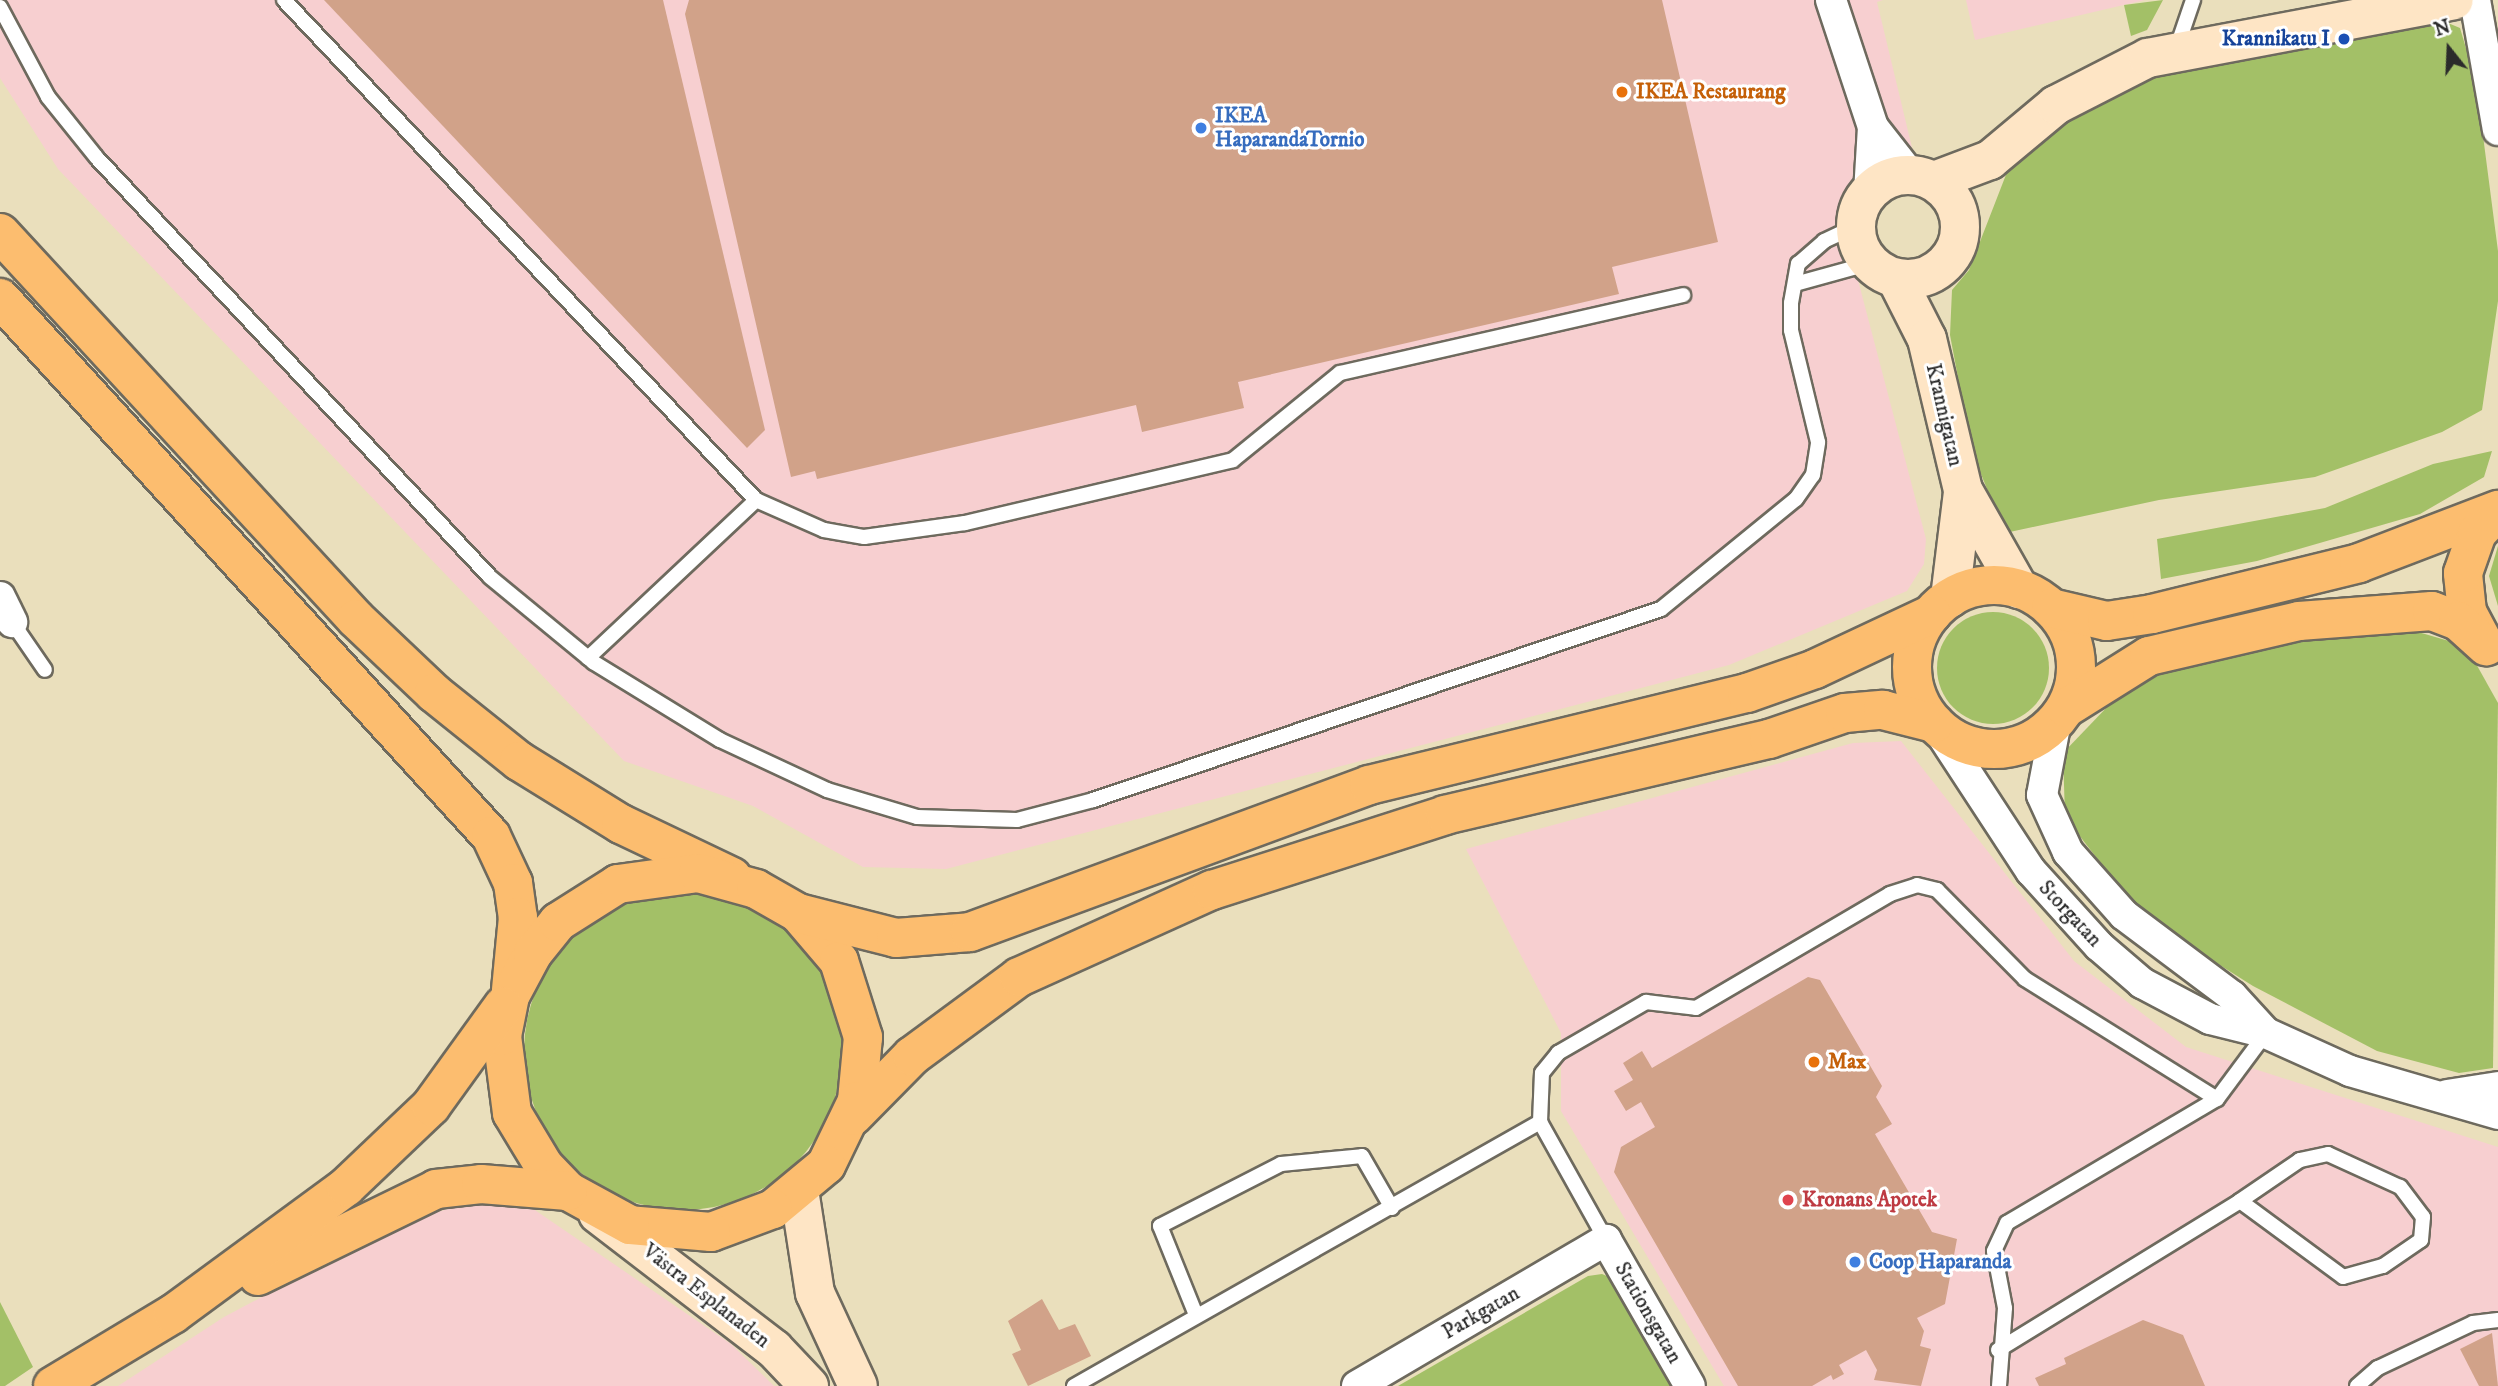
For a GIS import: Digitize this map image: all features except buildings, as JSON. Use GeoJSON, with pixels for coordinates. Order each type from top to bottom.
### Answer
{"type":"FeatureCollection","features":[{"type":"Feature","properties":{"kind":"main road"},"geometry":{"type":"LineString","coordinates":[[0,233],[356,619],[434,693],[519,761],[621,824],[798,912],[896,938],[970,932],[1369,785],[1747,693],[1815,669],[1985,585],[2107,621],[2152,614],[2358,563],[2498,511]]}},
{"type":"Feature","properties":{"kind":"main road"},"geometry":{"type":"LineString","coordinates":[[0,298],[491,836],[513,883],[518,918],[502,1060],[512,1113],[544,1166],[582,1202]]}},
{"type":"Feature","properties":{"kind":"main road"},"geometry":{"type":"LineString","coordinates":[[2494,654],[2467,612],[2463,573],[2477,533],[2498,511]]}},
{"type":"Feature","properties":{"kind":"main road"},"geometry":{"type":"LineString","coordinates":[[2035,598],[2076,656],[2061,715]]}},
{"type":"Feature","properties":{"kind":"main road"},"geometry":{"type":"LineString","coordinates":[[1941,606],[1918,634],[1911,667],[1918,700],[1934,723],[1963,744],[1998,750],[2028,743],[2061,715],[2149,656],[2299,621],[2432,611],[2458,621],[2494,654]]}},
{"type":"Feature","properties":{"kind":"main road"},"geometry":{"type":"LineString","coordinates":[[852,1116],[912,1056],[1019,977],[1212,890],[1445,815],[1769,739],[1845,713],[1883,710],[1934,723]]}},
{"type":"Feature","properties":{"kind":"main road"},"geometry":{"type":"LineString","coordinates":[[53,1386],[173,1314],[346,1187],[431,1106],[510,996],[558,922],[618,884],[698,873],[756,889]]}},
{"type":"Feature","properties":{"kind":"main road"},"geometry":{"type":"LineString","coordinates":[[173,1314],[436,1189],[481,1184],[582,1202],[656,1231],[711,1232],[740,1225],[799,1190],[826,1165],[852,1116],[863,1069],[857,1006],[835,955],[798,912]]}},
{"type":"Feature","properties":{"kind":"street"},"geometry":{"type":"LineString","coordinates":[[1831,0],[1873,127],[1922,178],[1952,198],[1960,220]]}},
{"type":"Feature","properties":{"kind":"street"},"geometry":{"type":"LineString","coordinates":[[1862,209],[1922,178],[1990,160],[2087,86],[2176,52],[2454,0]]}},
{"type":"Feature","properties":{"kind":"street"},"geometry":{"type":"LineString","coordinates":[[2475,0],[2498,130]]}},
{"type":"Feature","properties":{"kind":"street"},"geometry":{"type":"LineString","coordinates":[[1873,127],[1862,209],[1883,270],[1938,269],[1956,248],[1960,220],[1990,160]]}},
{"type":"Feature","properties":{"kind":"street","name":"Krannigatan"},"geometry":{"type":"LineString","coordinates":[[1927,339],[1938,269]]}},
{"type":"Feature","properties":{"kind":"street","name":"Krannigatan"},"geometry":{"type":"LineString","coordinates":[[1883,270],[1927,339],[1963,490],[2035,598]]}},
{"type":"Feature","properties":{"kind":"street","name":"Krannigatan"},"geometry":{"type":"LineString","coordinates":[[1941,606],[1963,490]]}},
{"type":"Feature","properties":{"kind":"street","name":"Storgatan"},"geometry":{"type":"LineString","coordinates":[[2061,715],[2042,769],[2042,796],[2068,852],[2124,915],[2232,996],[2266,1033]]}},
{"type":"Feature","properties":{"kind":"street","name":"Storgatan"},"geometry":{"type":"LineString","coordinates":[[1934,723],[2031,871],[2099,946],[2188,1011],[2266,1033],[2350,1071],[2498,1114]]}},
{"type":"Feature","properties":{"kind":"street","name":"Storgatan"},"geometry":{"type":"LineString","coordinates":[[2443,1096],[2498,1087]]}},
{"type":"Feature","properties":{"kind":"street"},"geometry":{"type":"LineString","coordinates":[[799,1190],[815,1293],[858,1386]]}},
{"type":"Feature","properties":{"kind":"street","name":"Västra Esplanaden"},"geometry":{"type":"LineString","coordinates":[[582,1202],[775,1349],[809,1386]]}},
{"type":"Feature","properties":{"kind":"street","name":"Parkgatan"},"geometry":{"type":"LineString","coordinates":[[1357,1386],[1606,1240]]}},
{"type":"Feature","properties":{"kind":"street","name":"Stationsgatan"},"geometry":{"type":"LineString","coordinates":[[1606,1240],[1690,1386]]}},
{"type":"Feature","properties":{"kind":"lane"},"geometry":{"type":"LineString","coordinates":[[284,0],[755,500],[824,530],[864,537],[953,525],[1233,460],[1340,373],[1683,295]]}},
{"type":"Feature","properties":{"kind":"lane"},"geometry":{"type":"LineString","coordinates":[[2176,52],[2193,0]]}},
{"type":"Feature","properties":{"kind":"lane"},"geometry":{"type":"LineString","coordinates":[[0,7],[48,97],[97,158],[490,578],[588,658],[720,740],[827,790],[917,817],[1017,820],[1093,800],[1661,609],[1786,508],[1813,475],[1818,442],[1791,330],[1795,284],[1808,254],[1862,209]]}},
{"type":"Feature","properties":{"kind":"lane"},"geometry":{"type":"LineString","coordinates":[[1795,284],[1883,270]]}},
{"type":"Feature","properties":{"kind":"lane"},"geometry":{"type":"LineString","coordinates":[[588,658],[755,500]]}},
{"type":"Feature","properties":{"kind":"lane"},"geometry":{"type":"LineString","coordinates":[[6,610],[45,670]]}},
{"type":"Feature","properties":{"kind":"lane"},"geometry":{"type":"LineString","coordinates":[[1606,1240],[1540,1122],[1542,1073],[1558,1053],[1590,1032],[1647,1002],[1696,1008],[1890,894],[1917,885],[1937,890],[2025,979],[2217,1099]]}},
{"type":"Feature","properties":{"kind":"lane"},"geometry":{"type":"LineString","coordinates":[[1999,1386],[1998,1350],[2004,1308],[1994,1251],[2007,1223],[2217,1099],[2266,1033]]}},
{"type":"Feature","properties":{"kind":"lane"},"geometry":{"type":"LineString","coordinates":[[1074,1386],[1540,1122]]}},
{"type":"Feature","properties":{"kind":"lane"},"geometry":{"type":"LineString","coordinates":[[1998,1350],[2239,1201],[2300,1160],[2328,1154],[2400,1187],[2423,1217],[2421,1240],[2383,1266],[2343,1277],[2239,1201]]}},
{"type":"Feature","properties":{"kind":"lane"},"geometry":{"type":"LineString","coordinates":[[1196,1315],[1160,1226],[1281,1164],[1362,1156],[1392,1208]]}},
{"type":"Feature","properties":{"kind":"lane"},"geometry":{"type":"LineString","coordinates":[[2357,1386],[2378,1368],[2473,1323],[2498,1320]]}},
{"type":"Feature","properties":{"kind":"shaded area"},"geometry":{"type":"Polygon","coordinates":[[[0,0],[1883,0],[1877,2],[1914,156],[1854,182],[1843,223],[1926,539],[1924,564],[1907,591],[1729,665],[946,869],[863,867],[753,806],[624,761],[58,169],[0,78],[0,0]]]}},
{"type":"Feature","properties":{"kind":"shaded area"},"geometry":{"type":"Polygon","coordinates":[[[1966,0],[2145,0],[1975,40],[1966,0]]]}},
{"type":"Feature","properties":{"kind":"shaded area"},"geometry":{"type":"Polygon","coordinates":[[[1901,741],[2074,961],[2186,1047],[2498,1147],[2498,1386],[1724,1386],[1561,1111],[1561,1033],[1466,849],[1853,743],[1901,741]]]}},
{"type":"Feature","properties":{"kind":"shaded area"},"geometry":{"type":"Polygon","coordinates":[[[476,1201],[526,1204],[731,1344],[774,1386],[118,1386],[224,1317],[406,1221],[476,1201]]]}},
{"type":"Feature","properties":{"kind":"green space"},"geometry":{"type":"Polygon","coordinates":[[[2163,0],[2147,30],[2131,36],[2124,5],[2163,0]]]}},
{"type":"Feature","properties":{"kind":"green space"},"geometry":{"type":"Polygon","coordinates":[[[2448,23],[2460,28],[2476,82],[2498,251],[2498,301],[2482,410],[2442,432],[2315,477],[2159,500],[2005,533],[1972,452],[1950,335],[1952,290],[1969,270],[2009,167],[2069,112],[2130,84],[2234,58],[2448,23]]]}},
{"type":"Feature","properties":{"kind":"green space"},"geometry":{"type":"Polygon","coordinates":[[[2492,451],[2484,477],[2420,514],[2257,561],[2161,579],[2157,539],[2325,508],[2433,464],[2492,451]]]}},
{"type":"Feature","properties":{"kind":"green space"},"geometry":{"type":"Polygon","coordinates":[[[2498,546],[2498,606],[2489,576],[2498,546]]]}},
{"type":"Feature","properties":{"kind":"green space"},"geometry":{"type":"Polygon","coordinates":[[[1993,612],[2015,616],[2033,628],[2045,646],[2049,668],[2045,690],[2033,708],[2015,720],[1993,724],[1971,720],[1953,708],[1941,690],[1937,668],[1941,646],[1953,628],[1971,616],[1993,612]]]}},
{"type":"Feature","properties":{"kind":"green space"},"geometry":{"type":"Polygon","coordinates":[[[2394,625],[2449,641],[2475,662],[2498,703],[2493,1068],[2459,1073],[2377,1051],[2253,986],[2177,938],[2123,892],[2065,817],[2063,753],[2110,704],[2157,676],[2190,663],[2394,625]]]}},
{"type":"Feature","properties":{"kind":"green space"},"geometry":{"type":"Polygon","coordinates":[[[683,892],[714,895],[744,904],[784,928],[806,950],[830,990],[839,1020],[842,1051],[839,1082],[830,1112],[806,1152],[784,1174],[744,1198],[714,1207],[683,1210],[652,1207],[622,1198],[582,1174],[560,1152],[536,1112],[527,1082],[524,1051],[527,1020],[536,990],[560,950],[582,928],[622,904],[652,895],[683,892]]]}},
{"type":"Feature","properties":{"kind":"green space"},"geometry":{"type":"Polygon","coordinates":[[[1602,1274],[1614,1279],[1672,1386],[1398,1386],[1588,1276],[1602,1274]]]}},
{"type":"Feature","properties":{"kind":"green space"},"geometry":{"type":"Polygon","coordinates":[[[0,1302],[33,1367],[5,1386],[0,1386],[0,1302]]]}},
{"type":"Feature","properties":{"kind":"place","name":"Krannikatu I"},"geometry":{"type":"Point","coordinates":[2344,39]}},
{"type":"Feature","properties":{"kind":"place","name":"IKEA Restaurang"},"geometry":{"type":"Point","coordinates":[1622,92]}},
{"type":"Feature","properties":{"kind":"place","name":"IKEA HaparandaTornio"},"geometry":{"type":"Point","coordinates":[1201,128]}},
{"type":"Feature","properties":{"kind":"place","name":"Max"},"geometry":{"type":"Point","coordinates":[1814,1062]}},
{"type":"Feature","properties":{"kind":"place","name":"Kronans Apotek"},"geometry":{"type":"Point","coordinates":[1788,1200]}},
{"type":"Feature","properties":{"kind":"place","name":"Coop Haparanda"},"geometry":{"type":"Point","coordinates":[1855,1262]}}]}
